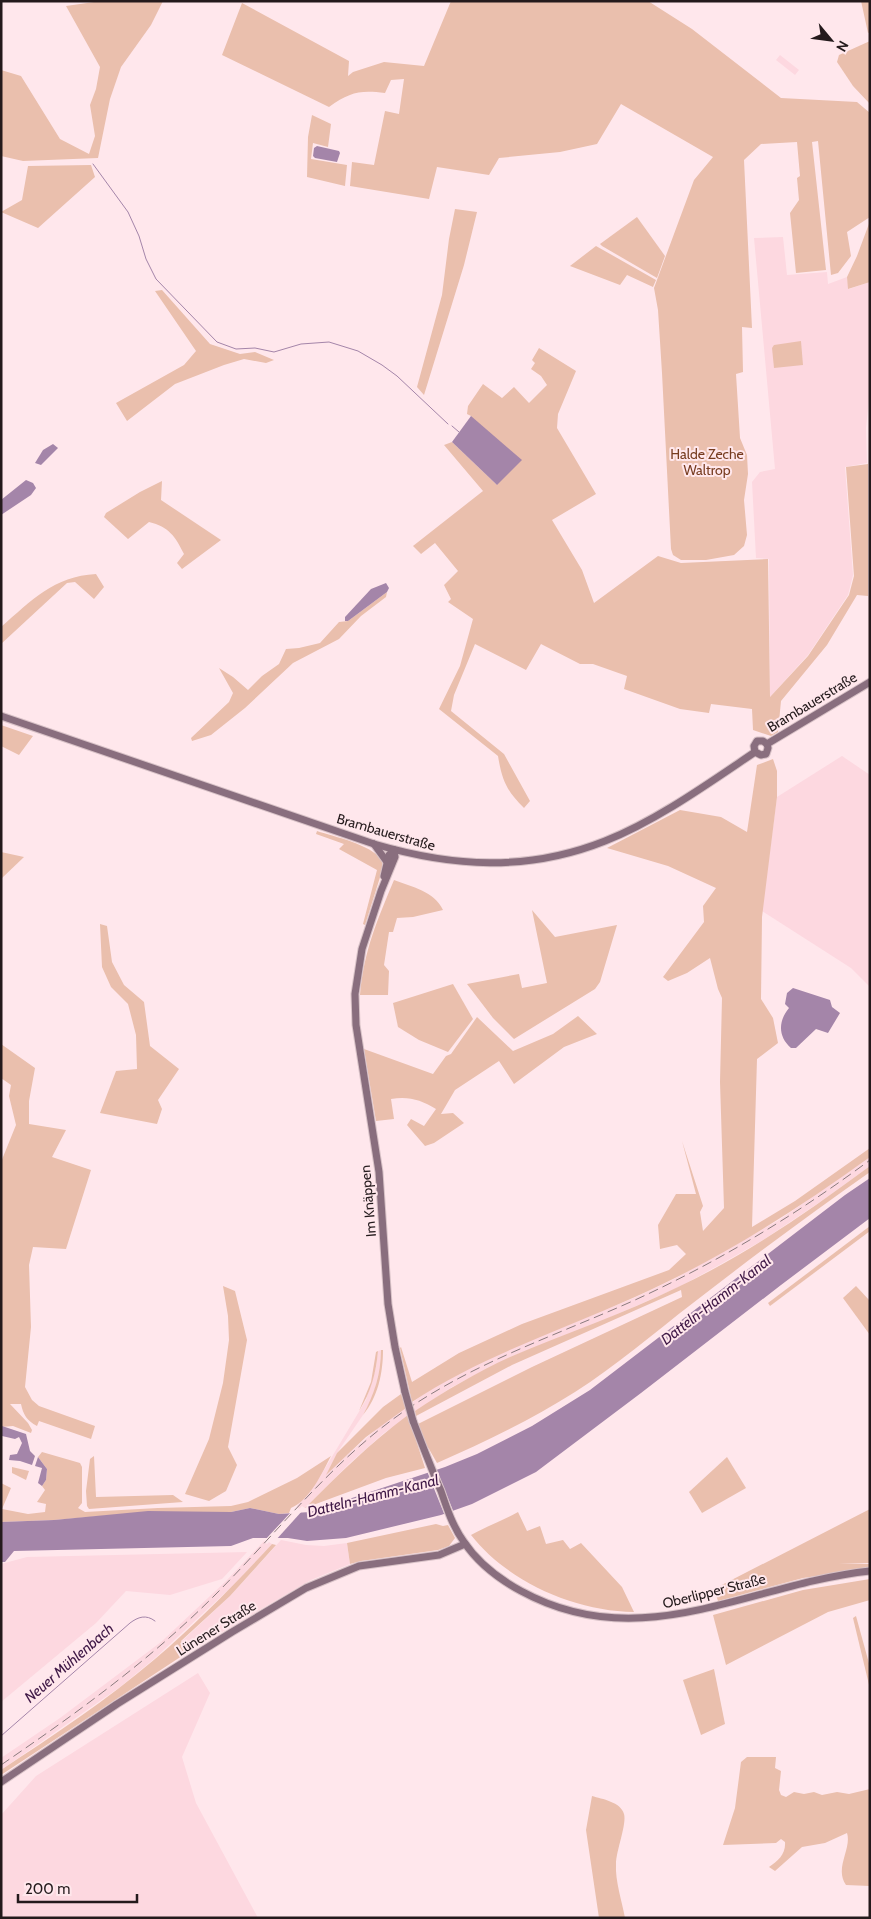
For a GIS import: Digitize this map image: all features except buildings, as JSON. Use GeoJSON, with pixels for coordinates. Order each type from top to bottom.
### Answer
{"type":"FeatureCollection","features":[{"type":"Feature","properties":{"kind":"street","name":"Brambauerstraße"},"geometry":{"type":"LineString","coordinates":[[1,716],[394,850],[434,859],[460,862],[518,863],[574,851],[604,842],[629,830],[684,798],[755,752],[761,755],[766,754],[767,744],[870,682]]}},
{"type":"Feature","properties":{"kind":"street"},"geometry":{"type":"LineString","coordinates":[[374,844],[387,862]]}},
{"type":"Feature","properties":{"kind":"street"},"geometry":{"type":"LineString","coordinates":[[381,892],[389,855],[394,850]]}},
{"type":"Feature","properties":{"kind":"street","name":"Im Knäppen"},"geometry":{"type":"LineString","coordinates":[[394,850],[395,857],[381,892],[357,970],[355,994],[356,1025],[380,1172],[388,1304],[395,1347],[405,1392],[414,1420],[451,1518],[465,1544]]}},
{"type":"Feature","properties":{"kind":"street","name":"Oberlipper Straße"},"geometry":{"type":"LineString","coordinates":[[465,1544],[484,1566],[530,1596],[570,1610],[595,1616],[626,1619],[681,1615],[797,1584],[870,1572]]}},
{"type":"Feature","properties":{"kind":"street","name":"Lünener Straße"},"geometry":{"type":"LineString","coordinates":[[1,1782],[117,1704],[306,1588],[359,1566],[439,1555],[465,1544]]}},
{"type":"Feature","properties":{"kind":"shaded area"},"geometry":{"type":"Polygon","coordinates":[[[780,55],[799,70],[795,75],[776,60],[780,55]]]}},
{"type":"Feature","properties":{"kind":"shaded area"},"geometry":{"type":"Polygon","coordinates":[[[783,237],[787,275],[827,272],[828,284],[847,277],[849,289],[870,282],[870,389],[866,428],[867,463],[845,467],[853,575],[848,595],[808,655],[770,697],[769,559],[756,558],[752,482],[760,472],[775,469],[754,238],[783,237]]]}},
{"type":"Feature","properties":{"kind":"shaded area"},"geometry":{"type":"Polygon","coordinates":[[[842,756],[870,775],[870,987],[851,968],[762,911],[777,797],[842,756]]]}},
{"type":"Feature","properties":{"kind":"shaded area"},"geometry":{"type":"Polygon","coordinates":[[[870,1157],[870,1166],[823,1200],[763,1240],[721,1264],[679,1287],[595,1324],[510,1357],[452,1387],[384,1433],[350,1463],[305,1508],[302,1506],[299,1509],[297,1506],[321,1475],[366,1400],[376,1367],[378,1351],[381,1350],[381,1363],[373,1397],[337,1453],[327,1473],[379,1427],[428,1391],[467,1369],[507,1350],[634,1298],[676,1278],[779,1220],[870,1157]]]}},
{"type":"Feature","properties":{"kind":"shaded area"},"geometry":{"type":"Polygon","coordinates":[[[281,1540],[324,1546],[347,1543],[350,1564],[311,1580],[188,1652],[181,1642],[230,1596],[281,1540]]]}},
{"type":"Feature","properties":{"kind":"shaded area"},"geometry":{"type":"Polygon","coordinates":[[[264,1541],[267,1544],[269,1542],[272,1544],[239,1580],[154,1659],[120,1687],[1,1770],[1,1758],[60,1718],[161,1642],[226,1581],[264,1541]]]}},
{"type":"Feature","properties":{"kind":"shaded area"},"geometry":{"type":"Polygon","coordinates":[[[247,1552],[222,1579],[170,1595],[126,1591],[96,1623],[1,1702],[1,1564],[27,1557],[247,1552]]]}},
{"type":"Feature","properties":{"kind":"shaded area"},"geometry":{"type":"Polygon","coordinates":[[[198,1673],[210,1693],[182,1757],[196,1803],[258,1918],[1,1918],[1,1815],[36,1776],[198,1673]]]}},
{"type":"Feature","properties":{"kind":"green space"},"geometry":{"type":"Polygon","coordinates":[[[101,1],[163,1],[151,25],[121,67],[110,99],[98,158],[23,161],[1,156],[1,70],[21,76],[60,139],[89,154],[95,136],[90,105],[96,89],[100,67],[66,6],[101,1]]]}},
{"type":"Feature","properties":{"kind":"green space","name":"Halde Zeche Waltrop"},"geometry":{"type":"Polygon","coordinates":[[[451,1],[648,1],[692,29],[781,98],[857,102],[870,113],[870,217],[847,232],[851,256],[838,273],[831,275],[818,141],[812,142],[826,270],[796,273],[790,213],[799,200],[797,178],[800,176],[797,142],[761,144],[744,160],[752,328],[742,327],[743,372],[736,374],[740,438],[747,455],[748,474],[744,500],[747,535],[744,546],[734,555],[706,560],[681,560],[673,555],[671,549],[658,310],[654,288],[694,180],[713,157],[621,104],[597,144],[560,152],[499,158],[489,175],[437,167],[429,199],[350,186],[352,162],[374,165],[385,111],[399,114],[404,79],[391,80],[385,93],[356,93],[343,98],[329,107],[222,55],[242,3],[349,61],[348,76],[353,72],[384,62],[424,66],[451,1]]]}},
{"type":"Feature","properties":{"kind":"green space"},"geometry":{"type":"Polygon","coordinates":[[[861,1],[870,1],[870,32],[868,33],[861,1]]]}},
{"type":"Feature","properties":{"kind":"green space"},"geometry":{"type":"Polygon","coordinates":[[[870,41],[870,104],[853,86],[837,62],[839,55],[870,41]]]}},
{"type":"Feature","properties":{"kind":"green space"},"geometry":{"type":"Polygon","coordinates":[[[312,115],[331,124],[328,147],[313,143],[311,159],[347,165],[345,186],[307,177],[308,137],[312,115]]]}},
{"type":"Feature","properties":{"kind":"green space"},"geometry":{"type":"Polygon","coordinates":[[[91,165],[95,177],[38,228],[1,212],[22,200],[28,166],[91,165]]]}},
{"type":"Feature","properties":{"kind":"green space"},"geometry":{"type":"Polygon","coordinates":[[[455,209],[477,212],[464,265],[424,395],[417,387],[442,295],[455,209]]]}},
{"type":"Feature","properties":{"kind":"green space"},"geometry":{"type":"Polygon","coordinates":[[[637,217],[665,256],[657,278],[600,244],[637,217]]]}},
{"type":"Feature","properties":{"kind":"green space"},"geometry":{"type":"Polygon","coordinates":[[[870,221],[870,282],[848,289],[847,277],[870,221]]]}},
{"type":"Feature","properties":{"kind":"green space"},"geometry":{"type":"Polygon","coordinates":[[[596,246],[656,280],[653,287],[627,275],[620,285],[570,266],[596,246]]]}},
{"type":"Feature","properties":{"kind":"green space"},"geometry":{"type":"Polygon","coordinates":[[[162,290],[210,344],[240,354],[255,352],[274,360],[266,363],[244,359],[175,384],[127,421],[116,403],[184,365],[196,351],[155,291],[162,290]]]}},
{"type":"Feature","properties":{"kind":"green space"},"geometry":{"type":"Polygon","coordinates":[[[801,341],[803,365],[774,368],[772,348],[774,345],[801,341]]]}},
{"type":"Feature","properties":{"kind":"green space"},"geometry":{"type":"Polygon","coordinates":[[[539,348],[576,371],[558,414],[557,428],[596,494],[552,520],[582,570],[594,603],[658,556],[681,563],[768,559],[770,697],[808,656],[849,595],[854,576],[846,467],[868,464],[868,596],[857,595],[827,645],[781,701],[778,732],[771,736],[753,730],[752,709],[711,704],[709,713],[680,709],[624,689],[627,676],[593,664],[580,664],[541,644],[526,670],[475,644],[454,695],[451,711],[504,754],[530,801],[524,808],[513,796],[506,784],[501,772],[498,756],[439,709],[460,666],[473,619],[448,602],[451,599],[444,585],[458,571],[435,543],[421,554],[413,546],[483,491],[444,445],[452,442],[497,485],[471,416],[467,414],[468,406],[483,384],[502,398],[514,387],[529,403],[547,385],[541,376],[531,369],[535,363],[532,360],[539,348]]]}},
{"type":"Feature","properties":{"kind":"green space"},"geometry":{"type":"Polygon","coordinates":[[[162,481],[161,500],[221,540],[182,569],[177,563],[184,554],[171,533],[162,527],[149,522],[128,539],[104,517],[106,513],[162,481]]]}},
{"type":"Feature","properties":{"kind":"green space"},"geometry":{"type":"Polygon","coordinates":[[[96,574],[104,587],[94,599],[75,582],[67,583],[1,644],[1,627],[33,599],[68,579],[96,574]]]}},
{"type":"Feature","properties":{"kind":"green space"},"geometry":{"type":"Polygon","coordinates":[[[387,592],[386,597],[361,616],[339,639],[293,663],[245,708],[211,735],[192,741],[191,738],[229,702],[233,693],[219,668],[248,690],[262,676],[279,664],[286,649],[320,643],[339,622],[348,621],[387,592]]]}},
{"type":"Feature","properties":{"kind":"green space"},"geometry":{"type":"Polygon","coordinates":[[[1,725],[33,736],[19,755],[1,746],[1,725]]]}},
{"type":"Feature","properties":{"kind":"green space"},"geometry":{"type":"Polygon","coordinates":[[[773,759],[777,771],[777,797],[762,917],[761,999],[773,1018],[778,1043],[757,1059],[752,1227],[795,1201],[870,1148],[870,1157],[785,1215],[697,1267],[635,1297],[465,1371],[412,1402],[401,1347],[412,1382],[459,1353],[522,1324],[669,1270],[686,1254],[677,1245],[660,1249],[658,1225],[676,1194],[696,1194],[682,1141],[703,1206],[700,1212],[703,1231],[724,1208],[720,1082],[722,998],[710,958],[687,973],[668,981],[663,977],[704,922],[703,906],[716,888],[668,866],[607,848],[680,810],[721,817],[747,832],[757,765],[773,759]]]}},
{"type":"Feature","properties":{"kind":"green space"},"geometry":{"type":"Polygon","coordinates":[[[317,831],[361,845],[382,860],[382,871],[365,925],[363,924],[377,870],[339,849],[344,844],[316,834],[317,831]]]}},
{"type":"Feature","properties":{"kind":"green space"},"geometry":{"type":"Polygon","coordinates":[[[1,852],[24,857],[1,879],[1,852]]]}},
{"type":"Feature","properties":{"kind":"green space"},"geometry":{"type":"Polygon","coordinates":[[[394,880],[428,894],[434,898],[443,910],[413,917],[397,918],[393,932],[389,932],[384,965],[389,971],[388,995],[360,995],[368,950],[394,880]]]}},
{"type":"Feature","properties":{"kind":"green space"},"geometry":{"type":"Polygon","coordinates":[[[532,910],[555,937],[617,925],[600,982],[595,989],[514,1039],[493,1018],[467,984],[519,974],[522,988],[547,983],[532,910]]]}},
{"type":"Feature","properties":{"kind":"green space"},"geometry":{"type":"Polygon","coordinates":[[[100,924],[107,926],[112,962],[124,985],[144,1002],[150,1046],[179,1069],[158,1100],[162,1109],[157,1124],[100,1113],[116,1071],[137,1069],[136,1035],[128,1004],[111,987],[102,967],[100,924]]]}},
{"type":"Feature","properties":{"kind":"green space"},"geometry":{"type":"Polygon","coordinates":[[[453,984],[473,1019],[448,1052],[419,1040],[398,1027],[393,1003],[453,984]]]}},
{"type":"Feature","properties":{"kind":"green space"},"geometry":{"type":"Polygon","coordinates":[[[578,1016],[597,1034],[564,1047],[514,1084],[499,1061],[455,1090],[441,1114],[453,1113],[464,1123],[434,1143],[425,1146],[407,1125],[411,1119],[424,1126],[436,1109],[420,1101],[409,1098],[391,1099],[394,1119],[376,1121],[364,1049],[433,1074],[446,1056],[451,1054],[477,1017],[513,1051],[553,1034],[578,1016]]]}},
{"type":"Feature","properties":{"kind":"green space"},"geometry":{"type":"Polygon","coordinates":[[[1,1044],[35,1068],[29,1101],[29,1124],[66,1130],[52,1157],[91,1170],[66,1249],[33,1247],[29,1265],[31,1327],[25,1387],[32,1400],[39,1406],[95,1426],[91,1439],[39,1421],[37,1426],[26,1417],[21,1404],[10,1404],[28,1423],[32,1430],[31,1433],[13,1426],[1,1427],[1,1162],[16,1125],[9,1096],[11,1085],[1,1078],[1,1044]]]}},
{"type":"Feature","properties":{"kind":"green space"},"geometry":{"type":"Polygon","coordinates":[[[870,1166],[870,1172],[759,1253],[590,1382],[558,1402],[490,1439],[437,1463],[426,1445],[418,1424],[532,1367],[682,1297],[681,1290],[512,1365],[416,1416],[415,1411],[461,1382],[510,1357],[657,1297],[728,1261],[777,1231],[870,1166]]]}},
{"type":"Feature","properties":{"kind":"green space"},"geometry":{"type":"Polygon","coordinates":[[[870,1226],[870,1231],[770,1306],[768,1303],[870,1226]]]}},
{"type":"Feature","properties":{"kind":"green space"},"geometry":{"type":"Polygon","coordinates":[[[223,1286],[235,1291],[247,1340],[228,1447],[237,1465],[226,1491],[209,1501],[185,1494],[209,1439],[223,1383],[229,1340],[228,1316],[223,1286]]]}},
{"type":"Feature","properties":{"kind":"green space"},"geometry":{"type":"Polygon","coordinates":[[[856,1286],[870,1301],[870,1335],[843,1298],[856,1286]]]}},
{"type":"Feature","properties":{"kind":"green space"},"geometry":{"type":"Polygon","coordinates":[[[381,1350],[383,1350],[383,1359],[379,1384],[363,1415],[376,1384],[381,1350]]]}},
{"type":"Feature","properties":{"kind":"green space"},"geometry":{"type":"Polygon","coordinates":[[[378,1351],[372,1382],[367,1397],[359,1411],[371,1382],[376,1352],[378,1351]]]}},
{"type":"Feature","properties":{"kind":"green space"},"geometry":{"type":"Polygon","coordinates":[[[401,1394],[406,1408],[366,1437],[326,1475],[337,1453],[383,1407],[401,1394]]]}},
{"type":"Feature","properties":{"kind":"green space"},"geometry":{"type":"Polygon","coordinates":[[[408,1415],[425,1468],[386,1478],[305,1508],[367,1448],[408,1415]]]}},
{"type":"Feature","properties":{"kind":"green space"},"geometry":{"type":"Polygon","coordinates":[[[42,1452],[80,1463],[82,1467],[82,1503],[78,1508],[85,1512],[231,1506],[248,1502],[297,1478],[331,1456],[310,1493],[291,1508],[289,1513],[279,1514],[250,1508],[231,1512],[150,1512],[54,1520],[1,1522],[1,1483],[11,1488],[2,1509],[28,1514],[45,1512],[46,1504],[37,1502],[45,1490],[42,1486],[46,1480],[47,1469],[38,1457],[42,1452]]]}},
{"type":"Feature","properties":{"kind":"green space"},"geometry":{"type":"Polygon","coordinates":[[[94,1456],[96,1497],[173,1495],[183,1502],[89,1509],[86,1491],[90,1459],[94,1456]]]}},
{"type":"Feature","properties":{"kind":"green space"},"geometry":{"type":"Polygon","coordinates":[[[727,1457],[746,1488],[702,1513],[689,1492],[727,1457]]]}},
{"type":"Feature","properties":{"kind":"green space"},"geometry":{"type":"Polygon","coordinates":[[[12,1467],[29,1471],[26,1480],[12,1473],[12,1467]]]}},
{"type":"Feature","properties":{"kind":"green space"},"geometry":{"type":"Polygon","coordinates":[[[870,1509],[870,1563],[839,1564],[870,1564],[870,1568],[803,1578],[718,1601],[714,1589],[870,1509]]]}},
{"type":"Feature","properties":{"kind":"green space"},"geometry":{"type":"Polygon","coordinates":[[[518,1512],[527,1531],[540,1526],[546,1544],[563,1540],[570,1549],[581,1543],[622,1587],[634,1612],[588,1606],[544,1591],[504,1567],[486,1552],[471,1535],[518,1512]]]}},
{"type":"Feature","properties":{"kind":"green space"},"geometry":{"type":"Polygon","coordinates":[[[436,1524],[448,1525],[455,1538],[449,1546],[438,1550],[350,1564],[347,1543],[436,1524]]]}},
{"type":"Feature","properties":{"kind":"green space"},"geometry":{"type":"Polygon","coordinates":[[[272,1544],[276,1545],[230,1596],[181,1641],[188,1652],[1,1775],[1,1770],[99,1703],[155,1659],[215,1603],[272,1544]]]}},
{"type":"Feature","properties":{"kind":"green space"},"geometry":{"type":"Polygon","coordinates":[[[870,1579],[870,1600],[828,1612],[726,1665],[713,1615],[803,1590],[870,1579]]]}},
{"type":"Feature","properties":{"kind":"green space"},"geometry":{"type":"Polygon","coordinates":[[[856,1616],[870,1667],[870,1689],[853,1618],[856,1616]]]}},
{"type":"Feature","properties":{"kind":"green space"},"geometry":{"type":"Polygon","coordinates":[[[714,1669],[725,1724],[701,1735],[683,1680],[714,1669]]]}},
{"type":"Feature","properties":{"kind":"green space"},"geometry":{"type":"Polygon","coordinates":[[[747,1757],[776,1757],[775,1768],[781,1771],[779,1790],[781,1795],[786,1797],[794,1792],[804,1794],[814,1792],[822,1795],[837,1792],[849,1794],[870,1789],[870,1886],[846,1885],[843,1879],[842,1865],[848,1839],[847,1833],[825,1843],[802,1847],[775,1871],[769,1867],[783,1854],[785,1842],[781,1839],[776,1843],[723,1845],[735,1808],[741,1762],[747,1757]]]}},
{"type":"Feature","properties":{"kind":"green space"},"geometry":{"type":"Polygon","coordinates":[[[592,1796],[615,1804],[624,1814],[624,1824],[616,1859],[616,1871],[625,1918],[599,1918],[586,1830],[592,1796]]]}},
{"type":"Feature","properties":{"kind":"water"},"geometry":{"type":"Polygon","coordinates":[[[317,146],[339,151],[337,162],[315,158],[313,156],[314,148],[317,146]]]}},
{"type":"Feature","properties":{"kind":"water"},"geometry":{"type":"Polygon","coordinates":[[[471,416],[522,460],[497,485],[452,442],[471,416]]]}},
{"type":"Feature","properties":{"kind":"water"},"geometry":{"type":"Polygon","coordinates":[[[53,444],[58,448],[41,465],[35,463],[43,450],[53,444]]]}},
{"type":"Feature","properties":{"kind":"water"},"geometry":{"type":"Polygon","coordinates":[[[26,480],[33,483],[36,488],[31,495],[1,515],[1,500],[26,480]]]}},
{"type":"Feature","properties":{"kind":"water"},"geometry":{"type":"Polygon","coordinates":[[[386,583],[389,588],[387,592],[348,621],[345,621],[345,617],[371,589],[386,583]]]}},
{"type":"Feature","properties":{"kind":"water"},"geometry":{"type":"Polygon","coordinates":[[[793,988],[830,1000],[832,1007],[840,1013],[828,1033],[816,1029],[796,1048],[791,1048],[787,1044],[781,1029],[781,1023],[789,1008],[785,1004],[787,993],[793,988]]]}},
{"type":"Feature","properties":{"kind":"water","name":"Datteln-Hamm-Kanal"},"geometry":{"type":"Polygon","coordinates":[[[870,1178],[870,1218],[536,1472],[472,1504],[441,1515],[346,1538],[307,1541],[288,1538],[253,1538],[231,1546],[14,1551],[5,1562],[1,1562],[1,1522],[54,1520],[148,1511],[231,1512],[250,1508],[279,1514],[310,1512],[445,1467],[477,1454],[532,1426],[590,1390],[845,1195],[870,1178]]]}},
{"type":"Feature","properties":{"kind":"water"},"geometry":{"type":"Polygon","coordinates":[[[2,1426],[26,1434],[30,1451],[35,1456],[32,1465],[9,1460],[10,1455],[17,1454],[22,1443],[19,1437],[15,1439],[2,1436],[1,1440],[2,1426]]]}},
{"type":"Feature","properties":{"kind":"water"},"geometry":{"type":"Polygon","coordinates":[[[38,1457],[47,1469],[46,1480],[42,1486],[38,1483],[42,1468],[35,1466],[38,1457]]]}},
{"type":"Feature","properties":{"kind":"pier"},"geometry":{"type":"Polygon","coordinates":[[[436,1468],[454,1513],[445,1516],[427,1471],[436,1468]]]}},
{"type":"Feature","properties":{"kind":"pier"},"geometry":{"type":"Polygon","coordinates":[[[303,1510],[275,1541],[264,1541],[292,1511],[303,1510]]]}},
{"type":"Feature","properties":{"kind":"waterway"},"geometry":{"type":"LineString","coordinates":[[93,164],[128,212],[139,236],[146,259],[156,279],[217,342],[236,349],[255,348],[274,352],[301,344],[329,342],[358,351],[397,376],[448,424]]}},
{"type":"Feature","properties":{"kind":"waterway"},"geometry":{"type":"LineString","coordinates":[[452,426],[459,432]]}},
{"type":"Feature","properties":{"kind":"waterway","name":"Neuer Mühlenbach"},"geometry":{"type":"LineString","coordinates":[[1,1736],[130,1623],[142,1617],[155,1621]]}},
{"type":"Feature","properties":{"kind":"railway"},"geometry":{"type":"LineString","coordinates":[[1,1765],[112,1685],[165,1642],[215,1595],[328,1476],[352,1453],[403,1412],[459,1378],[517,1350],[635,1300],[726,1254],[814,1200],[870,1160]]}}]}
